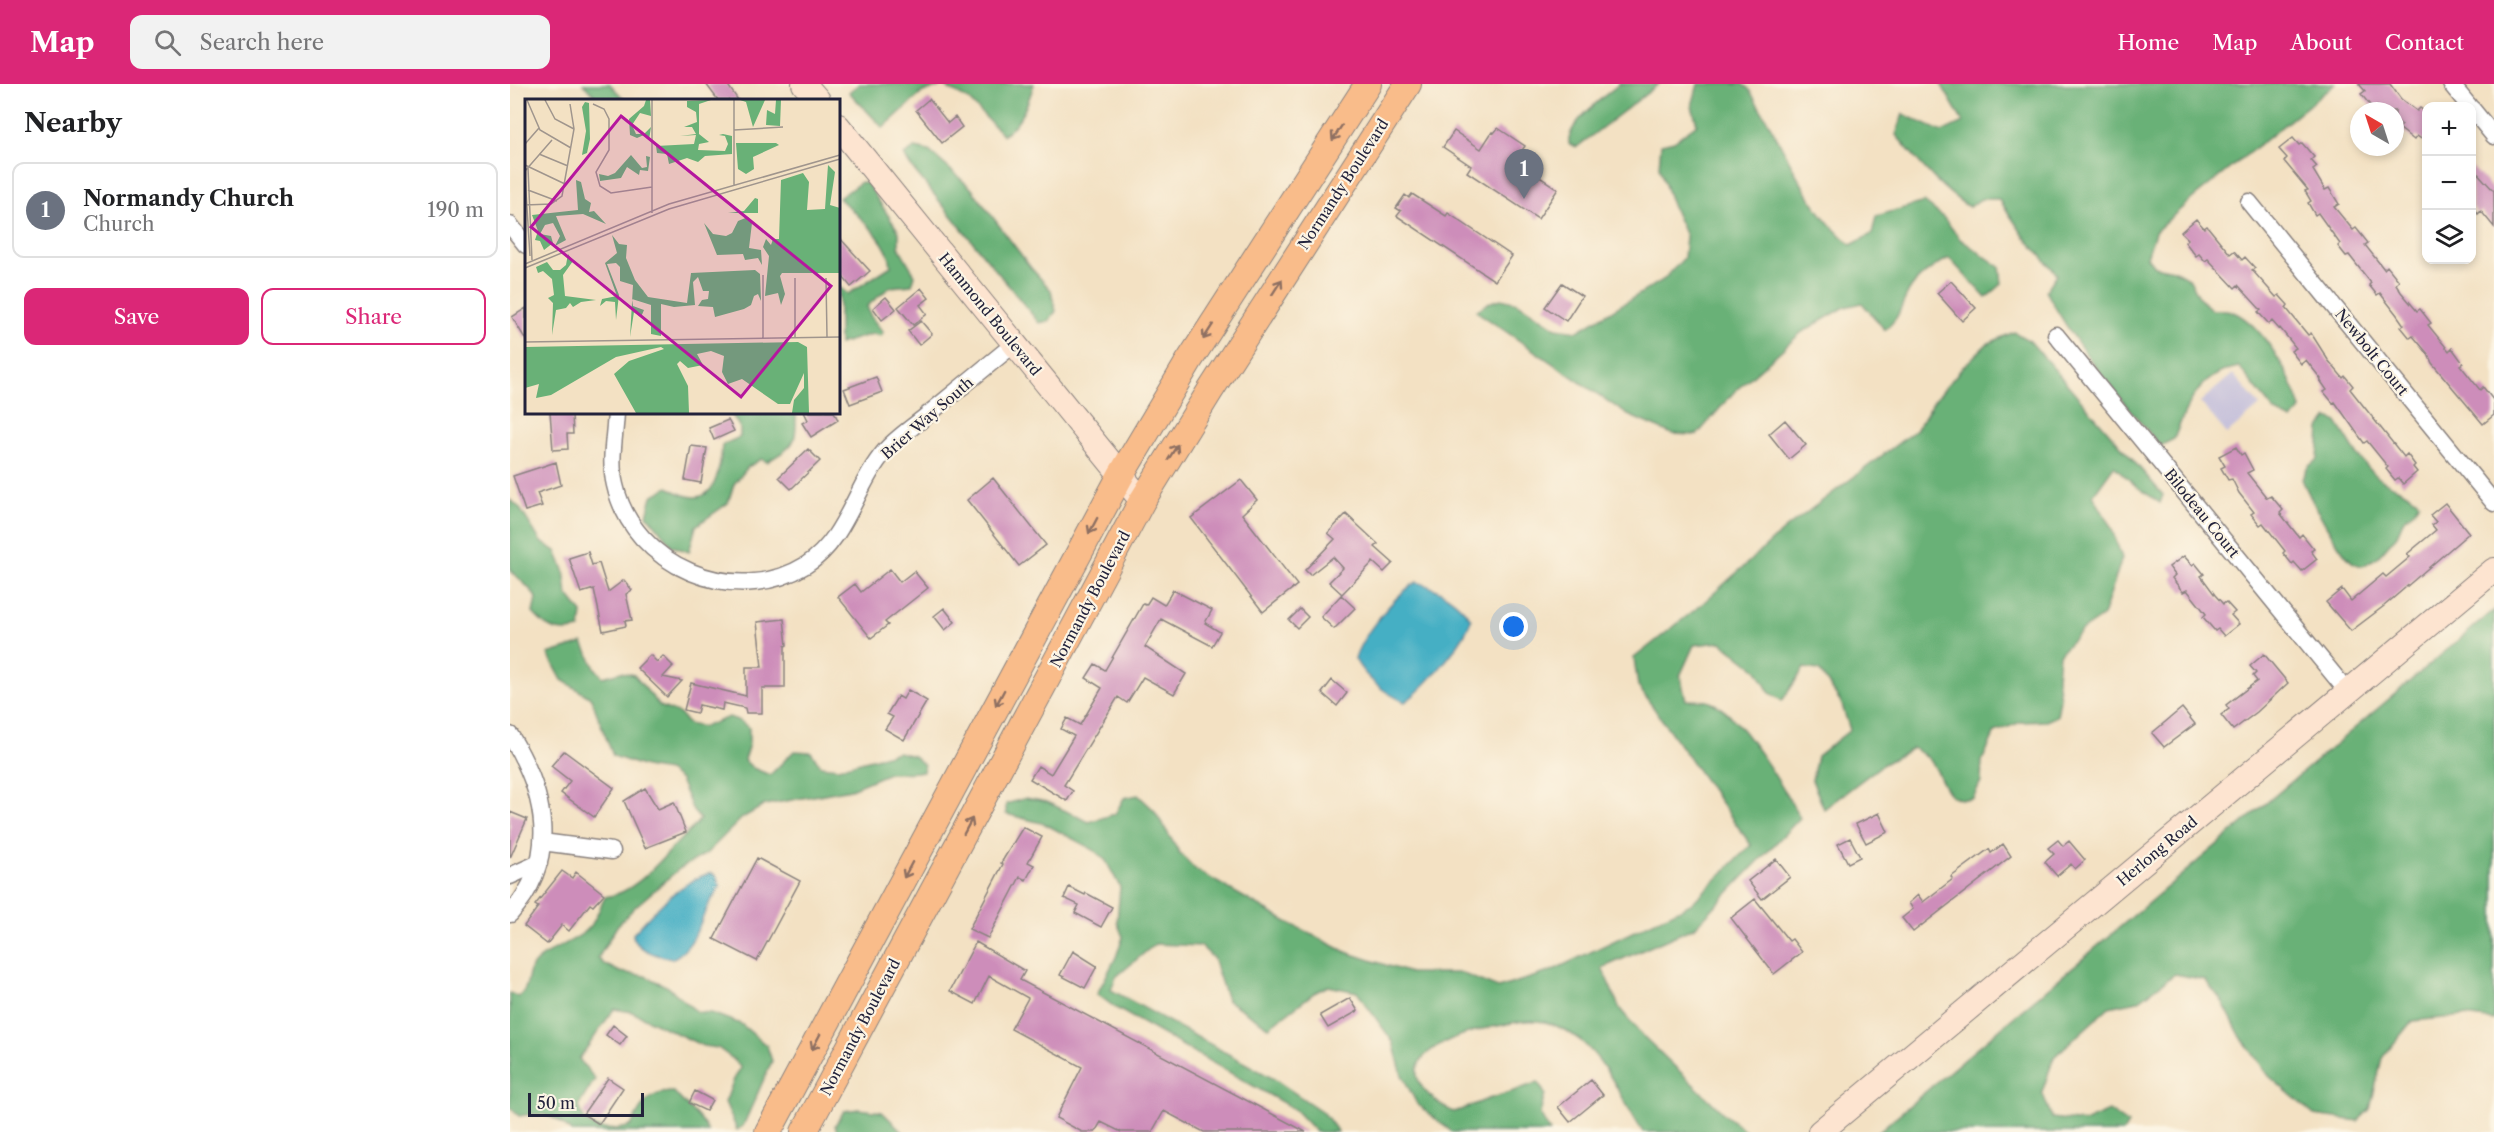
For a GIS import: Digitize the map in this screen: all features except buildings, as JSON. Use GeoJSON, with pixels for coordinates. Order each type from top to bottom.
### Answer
{"type":"FeatureCollection","features":[{"type":"Feature","properties":{"kind":"main road"},"geometry":{"type":"LineString","coordinates":[[768,1132],[1121,475],[1189,361],[1368,84]]}},
{"type":"Feature","properties":{"kind":"main road","name":"Normandy Boulevard"},"geometry":{"type":"LineString","coordinates":[[804,1132],[1142,501],[1408,84]]}},
{"type":"Feature","properties":{"kind":"main road"},"geometry":{"type":"LineString","coordinates":[[1284,216],[1312,232]]}},
{"type":"Feature","properties":{"kind":"main road"},"geometry":{"type":"LineString","coordinates":[[788,1093],[817,1108]]}},
{"type":"Feature","properties":{"kind":"street"},"geometry":{"type":"LineString","coordinates":[[804,84],[817,99]]}},
{"type":"Feature","properties":{"kind":"street"},"geometry":{"type":"LineString","coordinates":[[2451,84],[2465,102]]}},
{"type":"Feature","properties":{"kind":"street"},"geometry":{"type":"LineString","coordinates":[[2476,115],[2494,136]]}},
{"type":"Feature","properties":{"kind":"street","name":"Hammond Boulevard"},"geometry":{"type":"LineString","coordinates":[[840,128],[1142,501]]}},
{"type":"Feature","properties":{"kind":"street","name":"Newbolt Court"},"geometry":{"type":"LineString","coordinates":[[2249,202],[2494,503]]}},
{"type":"Feature","properties":{"kind":"street"},"geometry":{"type":"LineString","coordinates":[[510,225],[525,245]]}},
{"type":"Feature","properties":{"kind":"street","name":"Bilodeau Court"},"geometry":{"type":"LineString","coordinates":[[2056,335],[2348,692]]}},
{"type":"Feature","properties":{"kind":"street","name":"Brier Way South"},"geometry":{"type":"LineString","coordinates":[[616,414],[612,453],[614,483],[627,515],[646,542],[663,557],[688,573],[743,584],[782,576],[806,565],[825,549],[840,530],[868,474],[888,448],[1014,344]]}},
{"type":"Feature","properties":{"kind":"street","name":"Herlong Road"},"geometry":{"type":"LineString","coordinates":[[1820,1132],[2494,570]]}},
{"type":"Feature","properties":{"kind":"street"},"geometry":{"type":"LineString","coordinates":[[510,735],[536,789],[542,810],[543,842],[539,863],[524,896],[510,914]]}},
{"type":"Feature","properties":{"kind":"street"},"geometry":{"type":"LineString","coordinates":[[543,842],[612,851]]}},
{"type":"Feature","properties":{"kind":"street"},"geometry":{"type":"LineString","coordinates":[[510,876],[539,863]]}},
{"type":"Feature","properties":{"kind":"shaded area"},"geometry":{"type":"Polygon","coordinates":[[[2233,374],[2260,406],[2227,434],[2200,402],[2233,374]]]}},
{"type":"Feature","properties":{"kind":"green space"},"geometry":{"type":"Polygon","coordinates":[[[583,84],[610,84],[624,99],[598,99],[583,84]]]}},
{"type":"Feature","properties":{"kind":"green space"},"geometry":{"type":"Polygon","coordinates":[[[859,84],[1034,84],[1019,119],[1003,135],[969,100],[944,86],[923,92],[883,128],[849,92],[859,84]]]}},
{"type":"Feature","properties":{"kind":"green space"},"geometry":{"type":"Polygon","coordinates":[[[1619,84],[1659,84],[1577,147],[1569,144],[1569,136],[1579,120],[1619,84]]]}},
{"type":"Feature","properties":{"kind":"green space"},"geometry":{"type":"Polygon","coordinates":[[[1698,84],[1742,84],[1749,89],[1808,195],[1826,220],[1851,245],[1872,234],[1876,216],[1924,202],[1943,217],[1960,239],[2000,267],[2002,284],[1986,298],[1949,258],[1919,278],[1910,289],[1897,317],[1885,330],[1862,303],[1845,307],[1802,332],[1734,392],[1697,435],[1672,434],[1628,415],[1476,311],[1488,303],[1501,299],[1518,303],[1556,328],[1578,331],[1663,280],[1684,258],[1686,236],[1659,167],[1661,144],[1674,141],[1697,124],[1692,106],[1698,84]]]}},
{"type":"Feature","properties":{"kind":"green space"},"geometry":{"type":"Polygon","coordinates":[[[1941,84],[2335,84],[2193,198],[2155,232],[2147,257],[2154,266],[2174,270],[2190,279],[2200,299],[2212,310],[2231,311],[2243,317],[2265,339],[2283,367],[2301,408],[2292,420],[2275,412],[2239,367],[2214,376],[2204,384],[2184,414],[2174,439],[2160,446],[2099,371],[2071,332],[2046,291],[2057,274],[2024,236],[1999,199],[1981,199],[1969,207],[1939,183],[1896,135],[1903,114],[1942,132],[1963,122],[1941,84]]]}},
{"type":"Feature","properties":{"kind":"green space"},"geometry":{"type":"Polygon","coordinates":[[[915,148],[929,151],[971,188],[1031,268],[1051,290],[1056,311],[1049,321],[1039,323],[910,165],[904,155],[915,148]]]}},
{"type":"Feature","properties":{"kind":"green space"},"geometry":{"type":"Polygon","coordinates":[[[861,182],[867,183],[899,232],[899,247],[915,275],[912,285],[890,287],[867,306],[871,317],[883,332],[881,336],[872,334],[840,344],[840,288],[848,294],[891,266],[885,247],[878,237],[840,197],[861,182]]]}},
{"type":"Feature","properties":{"kind":"green space"},"geometry":{"type":"Polygon","coordinates":[[[2014,332],[2030,341],[2163,495],[2160,503],[2114,466],[2093,495],[2111,527],[2122,558],[2103,616],[2081,631],[2059,654],[2057,678],[2060,699],[2057,716],[2046,721],[2021,722],[1995,732],[1982,761],[1981,781],[1973,798],[1955,798],[1949,794],[1929,759],[1913,748],[1882,765],[1824,809],[1812,780],[1817,756],[1850,730],[1841,702],[1819,670],[1804,668],[1782,701],[1769,692],[1757,670],[1721,642],[1694,645],[1680,676],[1686,700],[1707,701],[1721,708],[1747,735],[1800,818],[1695,927],[1602,968],[1620,1009],[1641,1034],[1723,1113],[1747,1132],[1643,1132],[1608,1072],[1581,1041],[1559,1027],[1541,1021],[1531,1021],[1482,1029],[1442,1043],[1427,1054],[1418,1065],[1418,1079],[1429,1095],[1453,1112],[1538,1082],[1545,1094],[1540,1114],[1550,1132],[1452,1132],[1417,1104],[1402,1075],[1393,1042],[1357,992],[1328,986],[1314,993],[1269,1027],[1227,1000],[1213,958],[1201,946],[1155,944],[1116,977],[1111,990],[1274,1079],[1324,1113],[1338,1132],[1316,1132],[1294,1109],[1116,1008],[1097,994],[1116,957],[1123,937],[1117,922],[1120,887],[1106,861],[1094,850],[1045,824],[1006,814],[1006,804],[1026,798],[1047,802],[1089,822],[1115,814],[1124,798],[1138,795],[1154,810],[1179,852],[1196,870],[1287,922],[1346,952],[1410,973],[1461,973],[1498,988],[1549,972],[1691,904],[1751,845],[1638,686],[1634,658],[1701,605],[1785,529],[1917,429],[1934,401],[1963,367],[1987,344],[2014,332]]]}},
{"type":"Feature","properties":{"kind":"green space"},"geometry":{"type":"Polygon","coordinates":[[[732,414],[796,414],[796,432],[792,444],[767,462],[761,459],[748,467],[734,484],[728,503],[696,526],[689,552],[672,546],[647,515],[652,496],[668,487],[694,497],[710,490],[718,471],[722,445],[740,437],[740,428],[732,414]]]}},
{"type":"Feature","properties":{"kind":"green space"},"geometry":{"type":"Polygon","coordinates":[[[2328,418],[2336,421],[2371,471],[2419,502],[2414,511],[2404,519],[2397,535],[2378,557],[2363,566],[2354,563],[2341,549],[2302,479],[2308,467],[2318,459],[2320,428],[2328,418]]]}},
{"type":"Feature","properties":{"kind":"green space"},"geometry":{"type":"Polygon","coordinates":[[[510,500],[519,507],[541,542],[556,551],[564,570],[567,594],[582,613],[580,629],[559,631],[549,627],[533,613],[536,598],[534,594],[510,570],[510,500]]]}},
{"type":"Feature","properties":{"kind":"green space"},"geometry":{"type":"Polygon","coordinates":[[[2494,610],[2494,1020],[2463,1016],[2412,1021],[2382,1058],[2370,1109],[2358,1121],[2314,1115],[2269,1076],[2241,1037],[2222,1001],[2205,980],[2175,974],[2138,1001],[2109,1007],[2054,1057],[2042,1092],[2052,1118],[2084,1122],[2109,1111],[2128,1124],[2123,1132],[1878,1132],[2494,610]]]}},
{"type":"Feature","properties":{"kind":"green space"},"geometry":{"type":"Polygon","coordinates":[[[583,643],[595,668],[603,677],[621,672],[634,675],[660,706],[680,714],[688,724],[703,727],[729,717],[740,721],[749,728],[749,744],[744,760],[753,768],[770,775],[794,751],[811,752],[821,766],[838,768],[898,752],[914,756],[924,765],[923,772],[889,773],[851,789],[765,805],[742,818],[706,854],[679,869],[636,906],[617,926],[598,958],[604,964],[620,972],[645,976],[668,987],[697,1012],[711,1013],[741,1024],[767,1046],[772,1061],[743,1126],[737,1130],[725,1102],[741,1068],[733,1059],[718,1048],[703,1046],[632,1012],[614,1009],[579,1059],[595,1079],[579,1105],[586,1121],[606,1129],[631,1126],[642,1106],[652,1097],[665,1092],[674,1092],[698,1116],[708,1132],[571,1132],[554,1118],[535,1114],[519,1116],[510,1107],[510,993],[518,997],[525,989],[532,966],[536,962],[587,930],[605,897],[637,883],[700,819],[693,811],[680,780],[668,771],[645,767],[613,756],[591,698],[562,680],[548,654],[583,643]]]}},
{"type":"Feature","properties":{"kind":"green space"},"geometry":{"type":"Polygon","coordinates":[[[859,1109],[882,1112],[903,1132],[837,1132],[835,1125],[844,1111],[859,1109]]]}},
{"type":"Feature","properties":{"kind":"water"},"geometry":{"type":"Polygon","coordinates":[[[1417,582],[1447,596],[1471,619],[1453,652],[1423,687],[1405,702],[1377,685],[1355,659],[1364,639],[1380,616],[1399,596],[1417,582]]]}},
{"type":"Feature","properties":{"kind":"water"},"geometry":{"type":"Polygon","coordinates":[[[710,873],[716,875],[720,886],[686,949],[672,959],[642,948],[634,940],[633,934],[678,890],[710,873]]]}},
{"type":"Feature","properties":{"kind":"place","name":"Normandy Church"},"geometry":{"type":"Point","coordinates":[1524,199]}}]}
